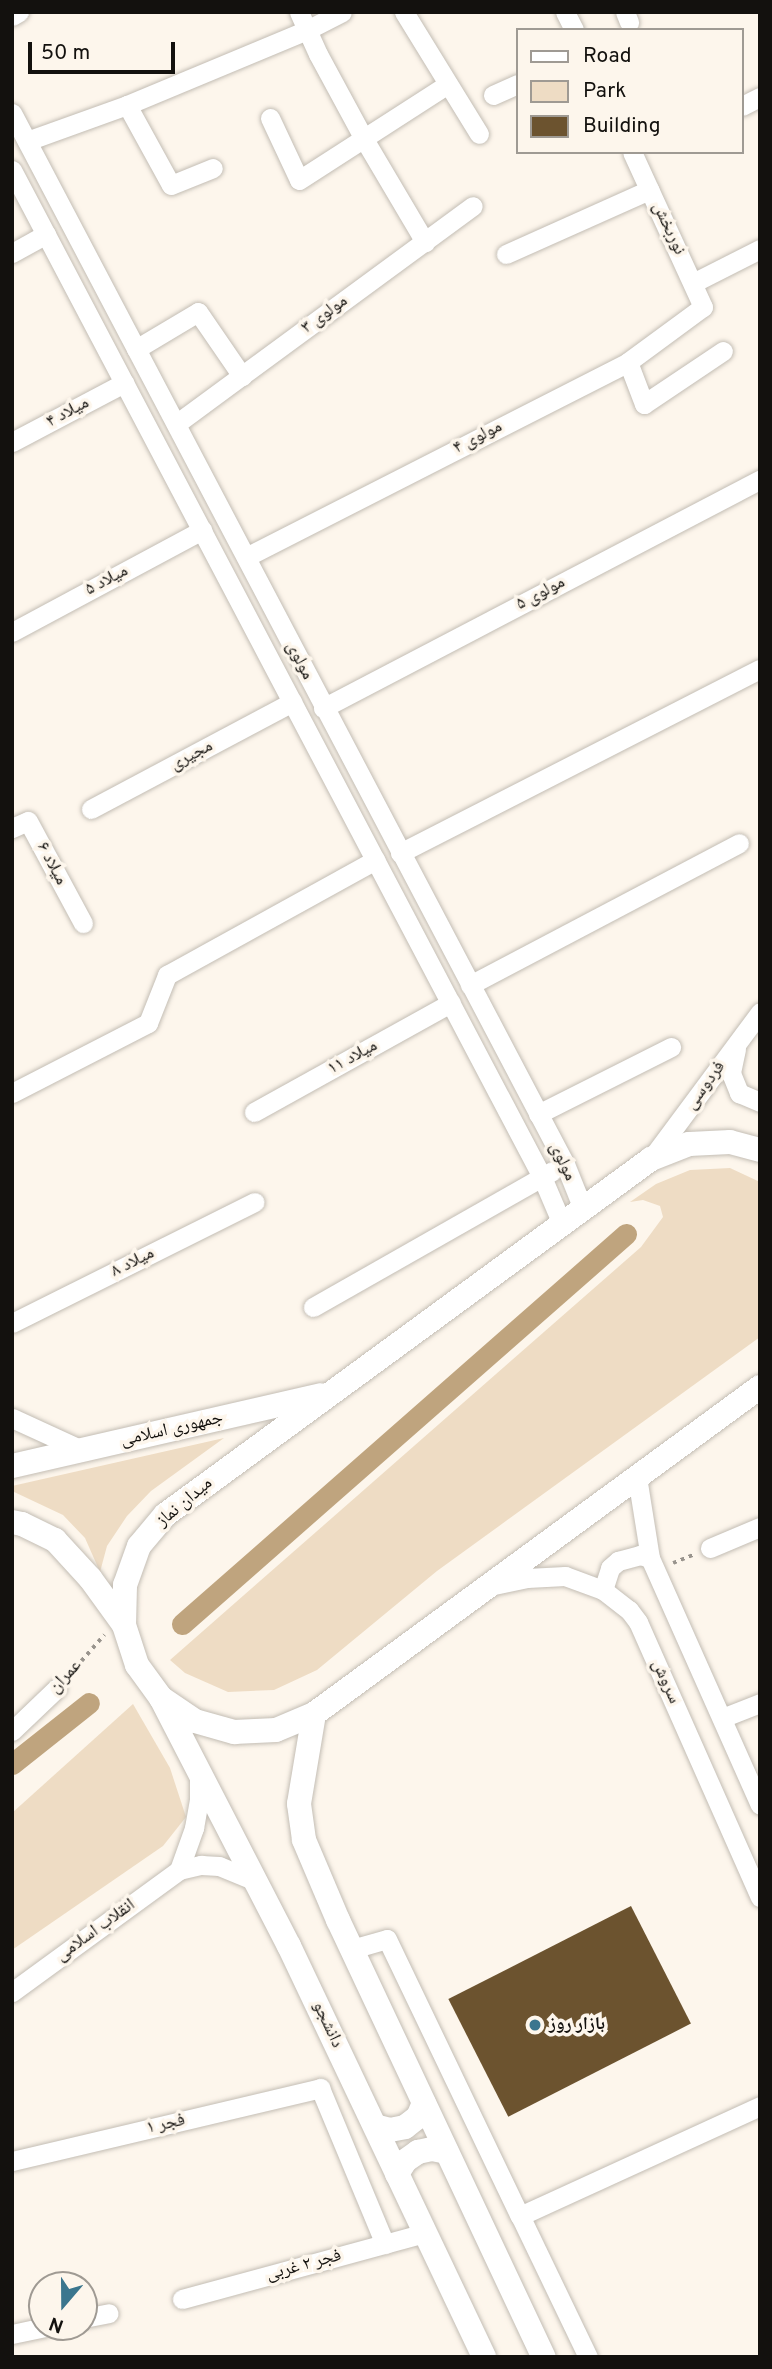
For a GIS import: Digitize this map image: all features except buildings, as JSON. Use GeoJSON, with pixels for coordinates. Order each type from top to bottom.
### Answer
{"type":"FeatureCollection","features":[{"type":"Feature","properties":{"kind":"main road","name":"میدان نماز"},"geometry":{"type":"LineString","coordinates":[[760,1150],[730,1142],[689,1144],[651,1159],[166,1515],[139,1546],[125,1585],[121,1623],[136,1665],[161,1698],[195,1721],[234,1732],[276,1730],[314,1714],[760,1387]]}},
{"type":"Feature","properties":{"kind":"main road","name":"جمهوری اسلامی"},"geometry":{"type":"LineString","coordinates":[[12,1466],[332,1393]]}},
{"type":"Feature","properties":{"kind":"main road"},"geometry":{"type":"LineString","coordinates":[[12,1522],[55,1540],[90,1578],[121,1623]]}},
{"type":"Feature","properties":{"kind":"main road","name":"دانشجو"},"geometry":{"type":"LineString","coordinates":[[161,1698],[198,1776],[258,1882],[484,2357]]}},
{"type":"Feature","properties":{"kind":"main road"},"geometry":{"type":"LineString","coordinates":[[314,1714],[299,1804],[304,1840],[352,1949],[544,2357]]}},
{"type":"Feature","properties":{"kind":"main road"},"geometry":{"type":"LineString","coordinates":[[374,2126],[390,2130],[405,2127],[418,2117],[424,2103]]}},
{"type":"Feature","properties":{"kind":"main road"},"geometry":{"type":"LineString","coordinates":[[397,2174],[405,2161],[418,2152],[432,2149],[447,2152]]}},
{"type":"Feature","properties":{"kind":"street"},"geometry":{"type":"LineString","coordinates":[[12,16],[19,12]]}},
{"type":"Feature","properties":{"kind":"street"},"geometry":{"type":"LineString","coordinates":[[27,141],[127,105],[303,21],[342,12]]}},
{"type":"Feature","properties":{"kind":"street"},"geometry":{"type":"LineString","coordinates":[[404,12],[479,134]]}},
{"type":"Feature","properties":{"kind":"street"},"geometry":{"type":"LineString","coordinates":[[565,12],[573,28]]}},
{"type":"Feature","properties":{"kind":"street"},"geometry":{"type":"LineString","coordinates":[[303,21],[364,139],[425,242]]}},
{"type":"Feature","properties":{"kind":"street"},"geometry":{"type":"LineString","coordinates":[[270,118],[299,180],[449,84]]}},
{"type":"Feature","properties":{"kind":"street"},"geometry":{"type":"LineString","coordinates":[[493,94],[516,85]]}},
{"type":"Feature","properties":{"kind":"street"},"geometry":{"type":"LineString","coordinates":[[744,105],[760,97]]}},
{"type":"Feature","properties":{"kind":"street"},"geometry":{"type":"LineString","coordinates":[[127,105],[171,186],[213,168]]}},
{"type":"Feature","properties":{"kind":"street","name":"مولوی"},"geometry":{"type":"LineString","coordinates":[[12,113],[565,1164],[583,1209]]}},
{"type":"Feature","properties":{"kind":"street","name":"نوربخش"},"geometry":{"type":"LineString","coordinates":[[637,154],[649,190],[703,307]]}},
{"type":"Feature","properties":{"kind":"street","name":"مولوی"},"geometry":{"type":"LineString","coordinates":[[12,170],[542,1177],[562,1224]]}},
{"type":"Feature","properties":{"kind":"street"},"geometry":{"type":"LineString","coordinates":[[506,254],[649,190]]}},
{"type":"Feature","properties":{"kind":"street","name":"مولوی ۳"},"geometry":{"type":"LineString","coordinates":[[176,424],[473,206]]}},
{"type":"Feature","properties":{"kind":"street"},"geometry":{"type":"LineString","coordinates":[[12,253],[46,234]]}},
{"type":"Feature","properties":{"kind":"street"},"geometry":{"type":"LineString","coordinates":[[693,283],[760,249]]}},
{"type":"Feature","properties":{"kind":"street","name":"مولوی ۴"},"geometry":{"type":"LineString","coordinates":[[246,557],[628,362],[703,307]]}},
{"type":"Feature","properties":{"kind":"street"},"geometry":{"type":"LineString","coordinates":[[136,349],[198,312],[242,376]]}},
{"type":"Feature","properties":{"kind":"street"},"geometry":{"type":"LineString","coordinates":[[628,362],[645,404],[723,351]]}},
{"type":"Feature","properties":{"kind":"street","name":"میلاد ۴"},"geometry":{"type":"LineString","coordinates":[[12,442],[124,383]]}},
{"type":"Feature","properties":{"kind":"street"},"geometry":{"type":"LineString","coordinates":[[176,482],[199,468]]}},
{"type":"Feature","properties":{"kind":"street","name":"مولوی ۵"},"geometry":{"type":"LineString","coordinates":[[323,708],[760,480]]}},
{"type":"Feature","properties":{"kind":"street","name":"میلاد ۵"},"geometry":{"type":"LineString","coordinates":[[12,632],[202,530]]}},
{"type":"Feature","properties":{"kind":"street"},"geometry":{"type":"LineString","coordinates":[[400,853],[760,669]]}},
{"type":"Feature","properties":{"kind":"street","name":"مجیری"},"geometry":{"type":"LineString","coordinates":[[91,809],[292,702]]}},
{"type":"Feature","properties":{"kind":"street","name":"میلاد ۶"},"geometry":{"type":"LineString","coordinates":[[12,828],[28,821],[83,923]]}},
{"type":"Feature","properties":{"kind":"street"},"geometry":{"type":"LineString","coordinates":[[470,985],[739,843]]}},
{"type":"Feature","properties":{"kind":"street"},"geometry":{"type":"LineString","coordinates":[[12,1093],[148,1023],[167,975],[375,860]]}},
{"type":"Feature","properties":{"kind":"street","name":"میلاد ۱۱"},"geometry":{"type":"LineString","coordinates":[[254,1112],[451,1003]]}},
{"type":"Feature","properties":{"kind":"street","name":"فردوسی"},"geometry":{"type":"LineString","coordinates":[[651,1159],[760,1012]]}},
{"type":"Feature","properties":{"kind":"street"},"geometry":{"type":"LineString","coordinates":[[737,1045],[731,1073],[739,1093],[760,1102]]}},
{"type":"Feature","properties":{"kind":"street"},"geometry":{"type":"LineString","coordinates":[[538,1114],[671,1047]]}},
{"type":"Feature","properties":{"kind":"street"},"geometry":{"type":"LineString","coordinates":[[313,1307],[565,1164]]}},
{"type":"Feature","properties":{"kind":"street","name":"میلاد ۸"},"geometry":{"type":"LineString","coordinates":[[12,1324],[255,1202]]}},
{"type":"Feature","properties":{"kind":"street"},"geometry":{"type":"LineString","coordinates":[[12,1418],[83,1451]]}},
{"type":"Feature","properties":{"kind":"street"},"geometry":{"type":"LineString","coordinates":[[637,1477],[653,1564],[760,1805]]}},
{"type":"Feature","properties":{"kind":"street"},"geometry":{"type":"LineString","coordinates":[[710,1548],[760,1527]]}},
{"type":"Feature","properties":{"kind":"street"},"geometry":{"type":"LineString","coordinates":[[603,1590],[610,1568],[618,1561],[640,1555],[653,1564]]}},
{"type":"Feature","properties":{"kind":"street","name":"سروش"},"geometry":{"type":"LineString","coordinates":[[486,1587],[527,1578],[565,1576],[603,1590],[619,1600],[638,1622],[760,1897]]}},
{"type":"Feature","properties":{"kind":"street","name":"عمران"},"geometry":{"type":"LineString","coordinates":[[12,1731],[57,1688]]}},
{"type":"Feature","properties":{"kind":"street"},"geometry":{"type":"LineString","coordinates":[[722,1718],[760,1703]]}},
{"type":"Feature","properties":{"kind":"street"},"geometry":{"type":"LineString","coordinates":[[12,1716],[33,1712]]}},
{"type":"Feature","properties":{"kind":"street"},"geometry":{"type":"LineString","coordinates":[[179,1870],[194,1828],[199,1800],[198,1776]]}},
{"type":"Feature","properties":{"kind":"street"},"geometry":{"type":"LineString","coordinates":[[179,1870],[201,1865],[219,1866],[258,1882]]}},
{"type":"Feature","properties":{"kind":"street","name":"انقلاب اسلامی"},"geometry":{"type":"LineString","coordinates":[[12,1992],[179,1870]]}},
{"type":"Feature","properties":{"kind":"street"},"geometry":{"type":"LineString","coordinates":[[352,1949],[387,1939],[588,2357]]}},
{"type":"Feature","properties":{"kind":"street","name":"فجر ۱"},"geometry":{"type":"LineString","coordinates":[[12,2161],[320,2088],[385,2244]]}},
{"type":"Feature","properties":{"kind":"street"},"geometry":{"type":"LineString","coordinates":[[520,2216],[760,2106]]}},
{"type":"Feature","properties":{"kind":"street","name":"فجر ۲ غربی"},"geometry":{"type":"LineString","coordinates":[[182,2299],[425,2233]]}},
{"type":"Feature","properties":{"kind":"street"},"geometry":{"type":"LineString","coordinates":[[98,2315],[109,2313]]}},
{"type":"Feature","properties":{"kind":"path"},"geometry":{"type":"LineString","coordinates":[[653,1564],[710,1548]]}},
{"type":"Feature","properties":{"kind":"path","name":"عمران"},"geometry":{"type":"LineString","coordinates":[[57,1688],[121,1623]]}},
{"type":"Feature","properties":{"kind":"green space"},"geometry":{"type":"Polygon","coordinates":[[[730,1168],[760,1182],[760,1337],[437,1571],[317,1670],[274,1690],[228,1692],[185,1673],[170,1660],[641,1247],[663,1217],[660,1206],[643,1200],[630,1202],[656,1184],[690,1170],[730,1168]]]}},
{"type":"Feature","properties":{"kind":"green space"},"geometry":{"type":"Polygon","coordinates":[[[224,1438],[151,1491],[127,1516],[107,1546],[100,1572],[85,1538],[63,1515],[12,1491],[12,1486],[224,1438]]]}},
{"type":"Feature","properties":{"kind":"green space"},"geometry":{"type":"Polygon","coordinates":[[[133,1704],[170,1768],[186,1817],[163,1846],[12,1950],[12,1813],[133,1704]]]}},
{"type":"Feature","properties":{"kind":"waterway"},"geometry":{"type":"LineString","coordinates":[[182,1624],[626,1234]]}},
{"type":"Feature","properties":{"kind":"waterway"},"geometry":{"type":"LineString","coordinates":[[12,1764],[89,1703]]}},
{"type":"Feature","properties":{"kind":"place","name":"بازار روز"},"geometry":{"type":"Point","coordinates":[535,2025]}}]}
